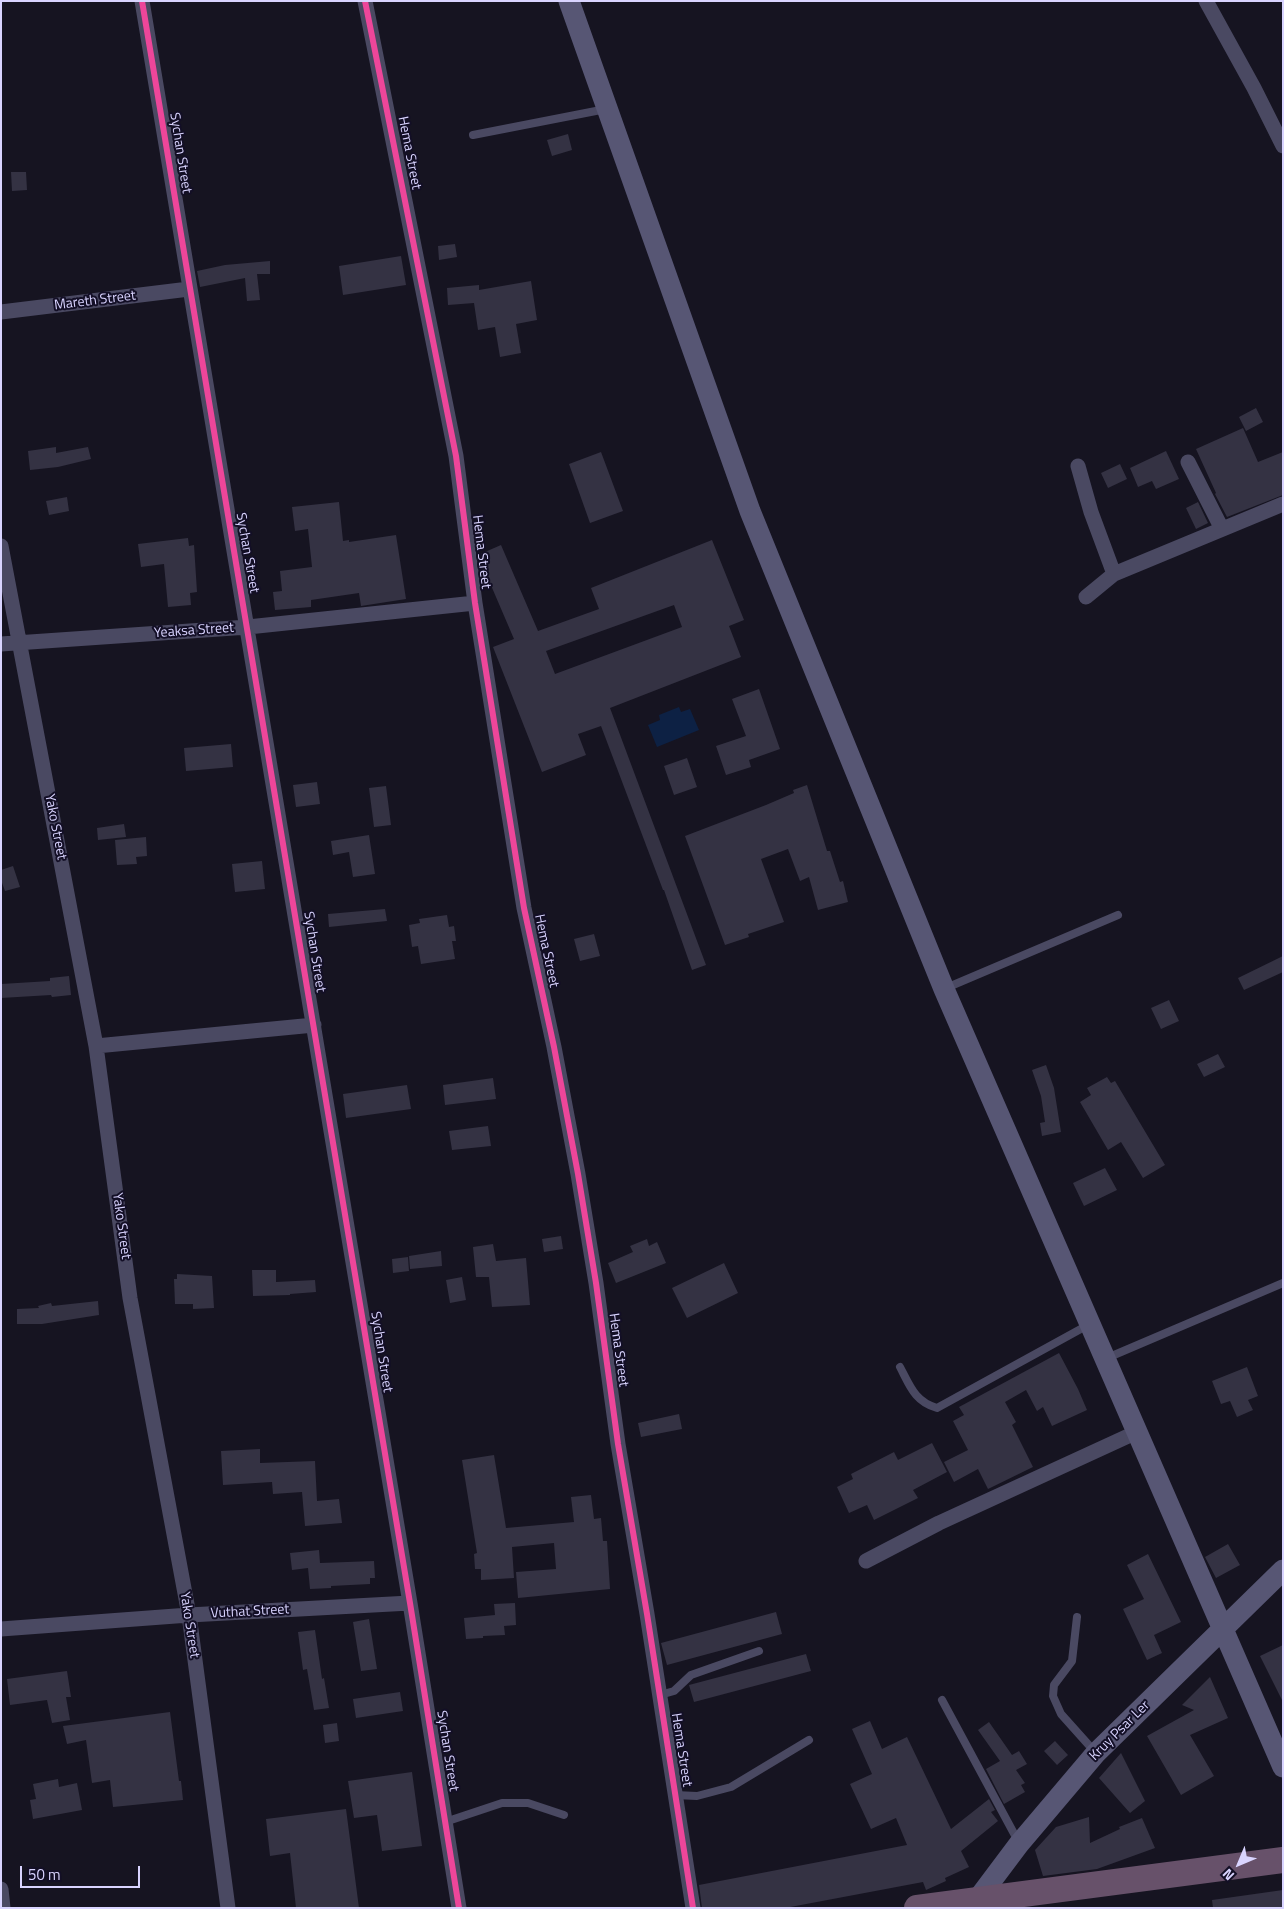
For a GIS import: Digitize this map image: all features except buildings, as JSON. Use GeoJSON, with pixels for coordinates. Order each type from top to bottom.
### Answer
{"type":"FeatureCollection","features":[{"type":"Feature","properties":{"kind":"highway"},"geometry":{"type":"LineString","coordinates":[[917,1908],[975,1904],[1283,1860]]}},
{"type":"Feature","properties":{"kind":"street","name":"Sychan Street"},"geometry":{"type":"LineString","coordinates":[[142,1],[189,290],[248,627],[459,1908]]}},
{"type":"Feature","properties":{"kind":"street","name":"Hema Street"},"geometry":{"type":"LineString","coordinates":[[365,1],[456,456],[475,603],[524,908],[552,1038],[578,1174],[596,1283],[622,1471],[660,1695],[693,1908]]}},
{"type":"Feature","properties":{"kind":"street"},"geometry":{"type":"LineString","coordinates":[[569,1],[750,511],[944,989],[1283,1767]]}},
{"type":"Feature","properties":{"kind":"street"},"geometry":{"type":"LineString","coordinates":[[1206,1],[1254,88],[1283,146]]}},
{"type":"Feature","properties":{"kind":"street","name":"Mareth Street"},"geometry":{"type":"LineString","coordinates":[[1,312],[189,290]]}},
{"type":"Feature","properties":{"kind":"street"},"geometry":{"type":"LineString","coordinates":[[1188,462],[1222,529]]}},
{"type":"Feature","properties":{"kind":"street"},"geometry":{"type":"LineString","coordinates":[[1078,466],[1091,512],[1114,574]]}},
{"type":"Feature","properties":{"kind":"street"},"geometry":{"type":"LineString","coordinates":[[1086,597],[1114,574],[1283,504]]}},
{"type":"Feature","properties":{"kind":"street","name":"Yako Street"},"geometry":{"type":"LineString","coordinates":[[1,546],[21,643],[96,1046],[130,1298],[189,1615],[228,1908]]}},
{"type":"Feature","properties":{"kind":"street","name":"Yeaksa Street"},"geometry":{"type":"LineString","coordinates":[[1,644],[248,627],[475,603]]}},
{"type":"Feature","properties":{"kind":"street"},"geometry":{"type":"LineString","coordinates":[[96,1046],[314,1025]]}},
{"type":"Feature","properties":{"kind":"street"},"geometry":{"type":"LineString","coordinates":[[866,1562],[939,1523],[1137,1432]]}},
{"type":"Feature","properties":{"kind":"street","name":"Kruy Psar Ler"},"geometry":{"type":"LineString","coordinates":[[975,1904],[1019,1844],[1096,1753],[1283,1570]]}},
{"type":"Feature","properties":{"kind":"street","name":"Vuthat Street"},"geometry":{"type":"LineString","coordinates":[[1,1629],[189,1615],[410,1603]]}},
{"type":"Feature","properties":{"kind":"street"},"geometry":{"type":"LineString","coordinates":[[1,1889],[4,1908]]}},
{"type":"Feature","properties":{"kind":"lane"},"geometry":{"type":"LineString","coordinates":[[473,135],[608,109]]}},
{"type":"Feature","properties":{"kind":"lane"},"geometry":{"type":"LineString","coordinates":[[944,989],[1118,915]]}},
{"type":"Feature","properties":{"kind":"lane"},"geometry":{"type":"LineString","coordinates":[[1105,1359],[1283,1283]]}},
{"type":"Feature","properties":{"kind":"lane"},"geometry":{"type":"LineString","coordinates":[[900,1367],[916,1396],[926,1405],[936,1408],[1090,1324]]}},
{"type":"Feature","properties":{"kind":"lane"},"geometry":{"type":"LineString","coordinates":[[1077,1618],[1072,1661],[1054,1685],[1054,1696],[1061,1714],[1096,1753]]}},
{"type":"Feature","properties":{"kind":"lane"},"geometry":{"type":"LineString","coordinates":[[660,1695],[674,1690],[691,1674],[759,1651]]}},
{"type":"Feature","properties":{"kind":"lane"},"geometry":{"type":"LineString","coordinates":[[942,1700],[1019,1844]]}},
{"type":"Feature","properties":{"kind":"lane"},"geometry":{"type":"LineString","coordinates":[[675,1795],[697,1796],[731,1787],[809,1740]]}},
{"type":"Feature","properties":{"kind":"lane"},"geometry":{"type":"LineString","coordinates":[[446,1822],[502,1803],[528,1804],[564,1815]]}},
{"type":"Feature","properties":{"kind":"water"},"geometry":{"type":"Polygon","coordinates":[[[679,707],[681,712],[690,709],[699,730],[657,747],[648,725],[660,720],[659,715],[679,707]]]}},
{"type":"Feature","properties":{"kind":"cycle path"},"geometry":{"type":"LineString","coordinates":[[142,1],[410,1603],[459,1908]]}},
{"type":"Feature","properties":{"kind":"cycle path"},"geometry":{"type":"LineString","coordinates":[[365,1],[456,456],[475,603],[524,908],[554,1047],[578,1174],[596,1283],[618,1444],[647,1614],[693,1908]]}}]}
